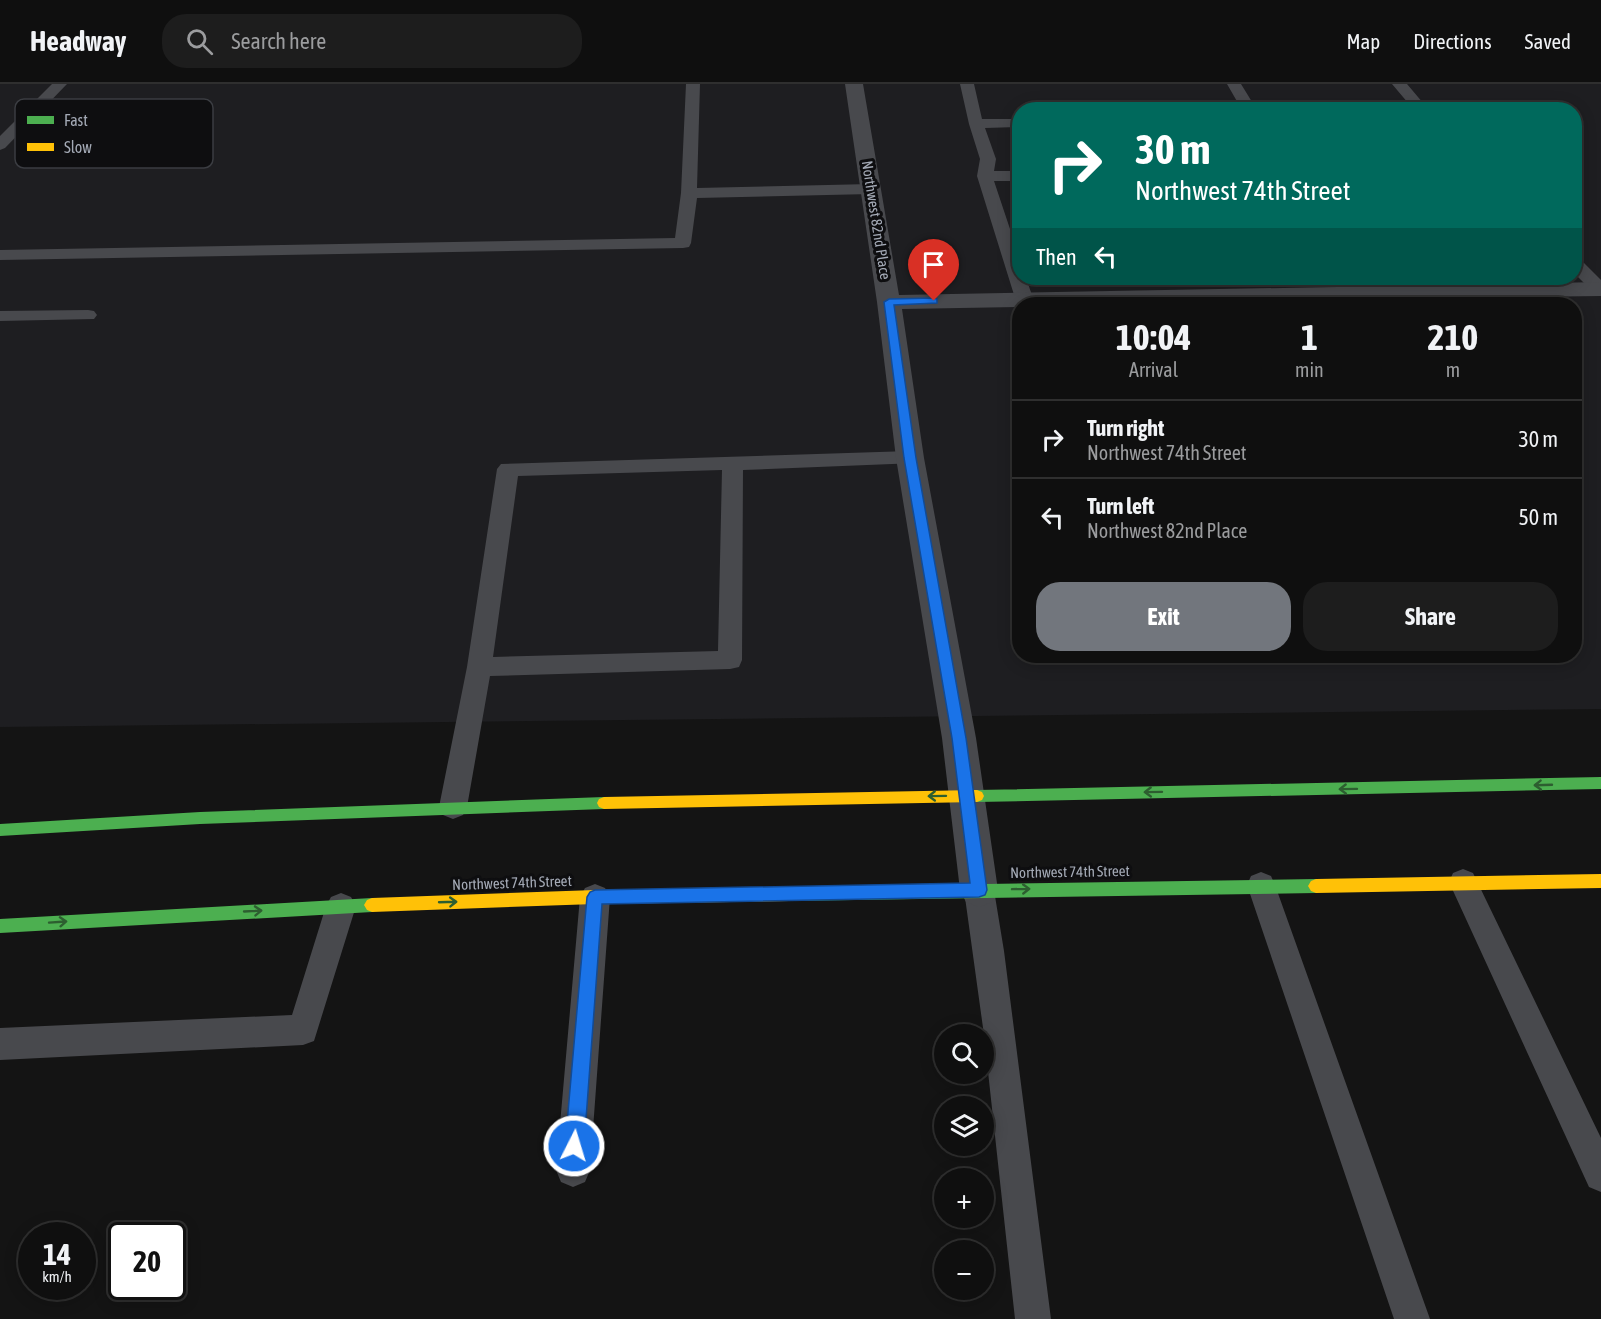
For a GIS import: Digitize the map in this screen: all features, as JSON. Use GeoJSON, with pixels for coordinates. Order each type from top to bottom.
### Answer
{"type":"FeatureCollection","features":[{"type":"Feature","properties":{"kind":"main road"},"geometry":{"type":"LineString","coordinates":[[0,830],[238,815],[453,807],[1601,783]]}},
{"type":"Feature","properties":{"kind":"main road","name":"Northwest 74th Street"},"geometry":{"type":"LineString","coordinates":[[0,926],[341,906],[595,897],[1601,881]]}},
{"type":"Feature","properties":{"kind":"street","name":"Northwest 82nd Place"},"geometry":{"type":"LineString","coordinates":[[854,84],[889,302],[910,458],[968,796],[979,890]]}},
{"type":"Feature","properties":{"kind":"street"},"geometry":{"type":"LineString","coordinates":[[1056,297],[1434,285],[1600,289]]}},
{"type":"Feature","properties":{"kind":"street"},"geometry":{"type":"LineString","coordinates":[[889,302],[1012,298]]}},
{"type":"Feature","properties":{"kind":"lane"},"geometry":{"type":"LineString","coordinates":[[45,99],[60,84]]}},
{"type":"Feature","properties":{"kind":"lane"},"geometry":{"type":"LineString","coordinates":[[0,255],[683,243],[689,194],[693,84]]}},
{"type":"Feature","properties":{"kind":"lane"},"geometry":{"type":"LineString","coordinates":[[967,84],[975,124],[988,159],[986,176],[1012,263]]}},
{"type":"Feature","properties":{"kind":"lane"},"geometry":{"type":"LineString","coordinates":[[1234,84],[1245,102]]}},
{"type":"Feature","properties":{"kind":"lane"},"geometry":{"type":"LineString","coordinates":[[1399,84],[1415,102]]}},
{"type":"Feature","properties":{"kind":"lane"},"geometry":{"type":"LineString","coordinates":[[975,124],[1012,123]]}},
{"type":"Feature","properties":{"kind":"lane"},"geometry":{"type":"LineString","coordinates":[[0,146],[15,130]]}},
{"type":"Feature","properties":{"kind":"lane"},"geometry":{"type":"LineString","coordinates":[[986,176],[1012,176]]}},
{"type":"Feature","properties":{"kind":"lane"},"geometry":{"type":"LineString","coordinates":[[689,194],[871,189]]}},
{"type":"Feature","properties":{"kind":"lane"},"geometry":{"type":"LineString","coordinates":[[999,225],[1012,224]]}},
{"type":"Feature","properties":{"kind":"lane"},"geometry":{"type":"LineString","coordinates":[[1582,271],[1600,289]]}},
{"type":"Feature","properties":{"kind":"lane"},"geometry":{"type":"LineString","coordinates":[[0,316],[88,315]]}},
{"type":"Feature","properties":{"kind":"lane"},"geometry":{"type":"LineString","coordinates":[[453,807],[479,667],[508,469],[910,458]]}},
{"type":"Feature","properties":{"kind":"lane"},"geometry":{"type":"LineString","coordinates":[[479,667],[730,660],[733,463]]}},
{"type":"Feature","properties":{"kind":"lane"},"geometry":{"type":"LineString","coordinates":[[1463,882],[1601,1175]]}},
{"type":"Feature","properties":{"kind":"lane"},"geometry":{"type":"LineString","coordinates":[[1261,885],[1412,1319]]}},
{"type":"Feature","properties":{"kind":"lane"},"geometry":{"type":"LineString","coordinates":[[979,890],[989,951],[1033,1319]]}},
{"type":"Feature","properties":{"kind":"lane"},"geometry":{"type":"LineString","coordinates":[[573,1170],[595,897]]}},
{"type":"Feature","properties":{"kind":"lane"},"geometry":{"type":"LineString","coordinates":[[0,1044],[303,1030],[341,906]]}},
{"type":"Feature","properties":{"kind":"shaded area"},"geometry":{"type":"Polygon","coordinates":[[[0,84],[1601,84],[1601,709],[0,727],[0,84]]]}},
{"type":"Feature","properties":{"kind":"traffic: fast"},"geometry":{"type":"LineString","coordinates":[[977,796],[1601,783]]}},
{"type":"Feature","properties":{"kind":"traffic: fast"},"geometry":{"type":"LineString","coordinates":[[0,830],[200,818],[604,803]]}},
{"type":"Feature","properties":{"kind":"traffic: fast"},"geometry":{"type":"LineString","coordinates":[[789,894],[1316,886]]}},
{"type":"Feature","properties":{"kind":"traffic: fast"},"geometry":{"type":"LineString","coordinates":[[0,926],[372,905]]}},
{"type":"Feature","properties":{"kind":"traffic: slow"},"geometry":{"type":"LineString","coordinates":[[604,803],[977,796]]}},
{"type":"Feature","properties":{"kind":"traffic: slow"},"geometry":{"type":"LineString","coordinates":[[1316,886],[1601,881]]}},
{"type":"Feature","properties":{"kind":"traffic: slow"},"geometry":{"type":"LineString","coordinates":[[372,905],[595,897],[789,894]]}},
{"type":"Feature","properties":{"kind":"route"},"geometry":{"type":"LineString","coordinates":[[574,1146],[595,897],[979,890],[968,796],[910,458],[889,302],[934,301]]}}]}
